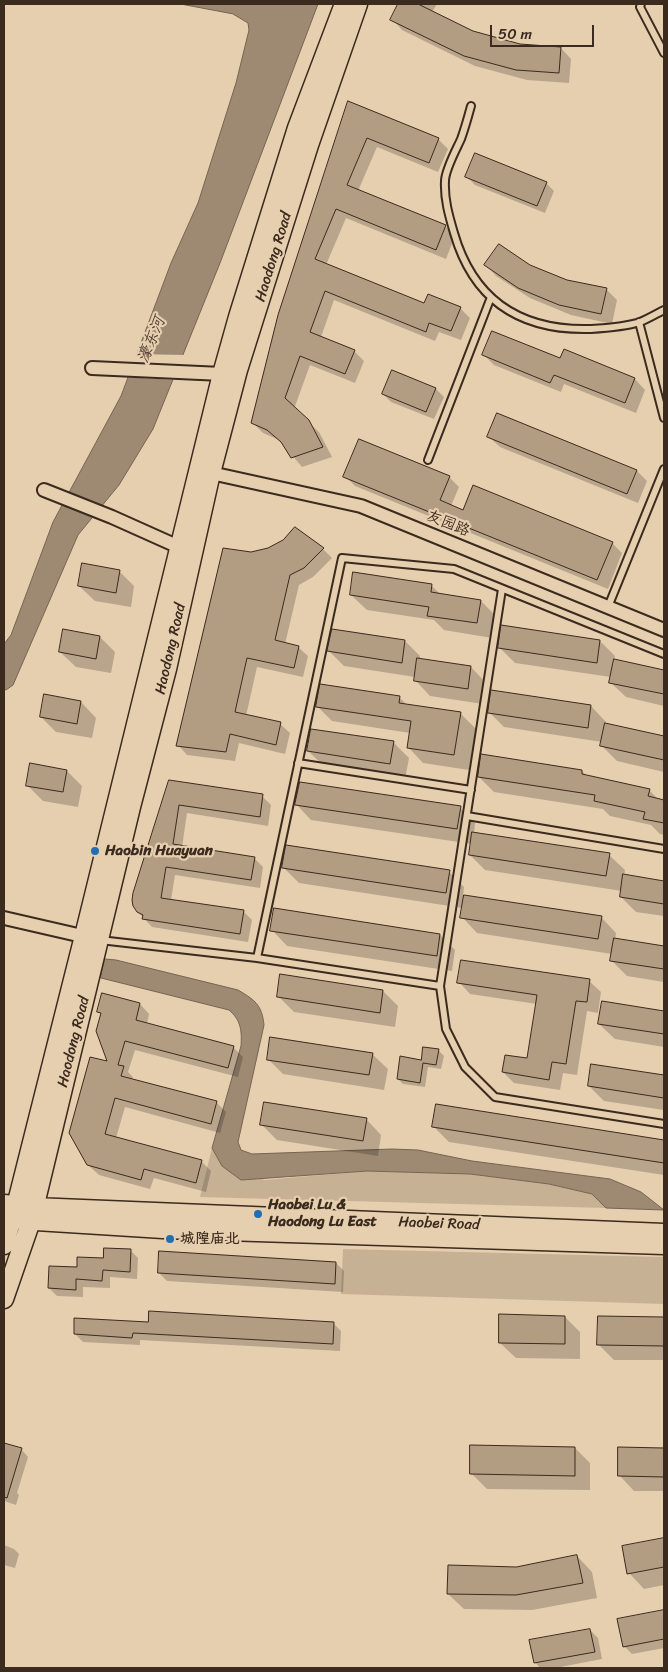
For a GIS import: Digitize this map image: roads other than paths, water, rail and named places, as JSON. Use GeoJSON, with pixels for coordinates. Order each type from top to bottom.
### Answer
{"type":"FeatureCollection","features":[{"type":"Feature","properties":{"kind":"main road","name":"Haodong Road"},"geometry":{"type":"LineString","coordinates":[[4,1299],[32,1214],[91,938],[179,547],[222,374],[297,128],[344,4]]}},
{"type":"Feature","properties":{"kind":"main road","name":"Haodong Road"},"geometry":{"type":"LineString","coordinates":[[4,1245],[9,1212],[91,938],[167,669],[211,473],[238,370],[300,173],[358,4]]}},
{"type":"Feature","properties":{"kind":"main road","name":"Haobei Road"},"geometry":{"type":"LineString","coordinates":[[9,1212],[163,1229],[664,1245]]}},
{"type":"Feature","properties":{"kind":"main road","name":"Haobei Road"},"geometry":{"type":"LineString","coordinates":[[32,1214],[664,1233]]}},
{"type":"Feature","properties":{"kind":"street"},"geometry":{"type":"LineString","coordinates":[[92,368],[222,374]]}},
{"type":"Feature","properties":{"kind":"street","name":"友园路"},"geometry":{"type":"LineString","coordinates":[[211,473],[360,506],[664,630]]}},
{"type":"Feature","properties":{"kind":"street"},"geometry":{"type":"LineString","coordinates":[[50,492],[179,547]]}},
{"type":"Feature","properties":{"kind":"street"},"geometry":{"type":"LineString","coordinates":[[4,918],[91,938]]}},
{"type":"Feature","properties":{"kind":"lane"},"geometry":{"type":"LineString","coordinates":[[641,4],[640,7],[664,53]]}},
{"type":"Feature","properties":{"kind":"lane"},"geometry":{"type":"LineString","coordinates":[[471,106],[444,179],[447,207],[458,247],[474,277],[491,297],[510,312],[532,322],[570,329],[612,328],[639,322],[664,310]]}},
{"type":"Feature","properties":{"kind":"lane"},"geometry":{"type":"LineString","coordinates":[[428,460],[491,297]]}},
{"type":"Feature","properties":{"kind":"lane"},"geometry":{"type":"LineString","coordinates":[[639,322],[664,418]]}},
{"type":"Feature","properties":{"kind":"lane"},"geometry":{"type":"LineString","coordinates":[[608,607],[664,469]]}},
{"type":"Feature","properties":{"kind":"lane"},"geometry":{"type":"LineString","coordinates":[[257,958],[342,558],[454,569],[664,654]]}},
{"type":"Feature","properties":{"kind":"lane"},"geometry":{"type":"LineString","coordinates":[[502,589],[440,986],[446,1029],[465,1067],[495,1097],[664,1124]]}},
{"type":"Feature","properties":{"kind":"lane"},"geometry":{"type":"LineString","coordinates":[[298,763],[471,790]]}},
{"type":"Feature","properties":{"kind":"lane"},"geometry":{"type":"LineString","coordinates":[[467,816],[664,848]]}},
{"type":"Feature","properties":{"kind":"lane"},"geometry":{"type":"LineString","coordinates":[[91,938],[257,958],[440,986]]}},
{"type":"Feature","properties":{"kind":"water","name":"濠东河"},"geometry":{"type":"Polygon","coordinates":[[[181,4],[318,4],[220,263],[153,429],[119,485],[78,535],[13,685],[6,690],[4,689],[4,644],[11,635],[53,522],[121,396],[171,263],[198,203],[236,83],[249,30],[248,23],[233,14],[181,4]]]}},
{"type":"Feature","properties":{"kind":"water"},"geometry":{"type":"Polygon","coordinates":[[[105,959],[116,960],[238,990],[257,1004],[264,1025],[238,1142],[241,1150],[252,1154],[392,1149],[418,1150],[472,1161],[610,1179],[641,1192],[664,1210],[606,1208],[592,1194],[549,1184],[470,1174],[367,1171],[241,1180],[222,1166],[212,1148],[241,1046],[241,1031],[236,1018],[229,1010],[101,978],[105,959]]]}},
{"type":"Feature","properties":{"kind":"place","name":"Haobin Huayuan"},"geometry":{"type":"Point","coordinates":[95,851]}},
{"type":"Feature","properties":{"kind":"place","name":"Haobei Lu & Haodong Lu East"},"geometry":{"type":"Point","coordinates":[258,1214]}},
{"type":"Feature","properties":{"kind":"place","name":"城隍庙北"},"geometry":{"type":"Point","coordinates":[170,1239]}}]}
